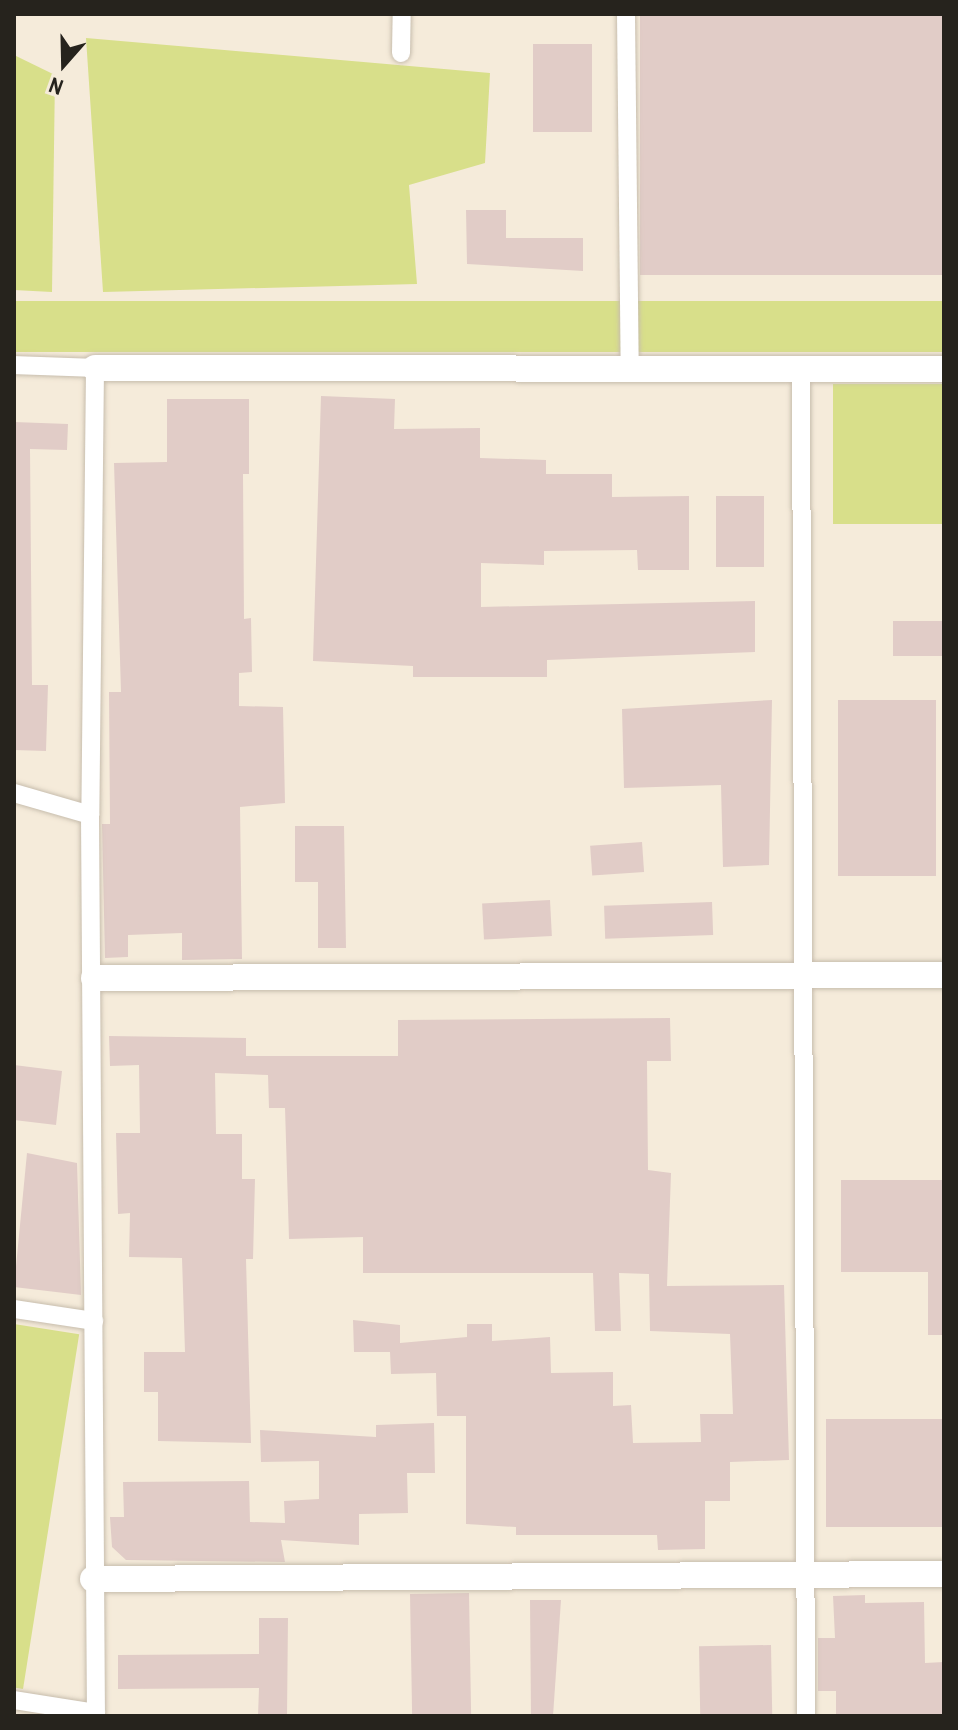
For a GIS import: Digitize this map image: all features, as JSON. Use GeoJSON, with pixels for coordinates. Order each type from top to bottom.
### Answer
{"type":"FeatureCollection","features":[{"type":"Feature","properties":{"kind":"street"},"geometry":{"type":"LineString","coordinates":[[401,53],[402,14]]}},
{"type":"Feature","properties":{"kind":"street"},"geometry":{"type":"LineString","coordinates":[[626,14],[630,369]]}},
{"type":"Feature","properties":{"kind":"street"},"geometry":{"type":"LineString","coordinates":[[14,365],[95,368],[944,369]]}},
{"type":"Feature","properties":{"kind":"street"},"geometry":{"type":"LineString","coordinates":[[14,1700],[96,1714],[93,1579],[94,978],[90,815],[95,368]]}},
{"type":"Feature","properties":{"kind":"street"},"geometry":{"type":"LineString","coordinates":[[801,369],[806,1716]]}},
{"type":"Feature","properties":{"kind":"street"},"geometry":{"type":"LineString","coordinates":[[14,793],[90,815]]}},
{"type":"Feature","properties":{"kind":"street"},"geometry":{"type":"LineString","coordinates":[[94,978],[944,975]]}},
{"type":"Feature","properties":{"kind":"street"},"geometry":{"type":"LineString","coordinates":[[14,1309],[94,1321]]}},
{"type":"Feature","properties":{"kind":"street"},"geometry":{"type":"LineString","coordinates":[[93,1579],[944,1574]]}},
{"type":"Feature","properties":{"kind":"green space"},"geometry":{"type":"Polygon","coordinates":[[[86,38],[490,73],[485,163],[409,185],[417,284],[103,292],[86,38]]]}},
{"type":"Feature","properties":{"kind":"green space"},"geometry":{"type":"Polygon","coordinates":[[[14,55],[55,75],[52,292],[14,290],[14,55]]]}},
{"type":"Feature","properties":{"kind":"green space"},"geometry":{"type":"Polygon","coordinates":[[[14,301],[944,301],[944,352],[14,352],[14,301]]]}},
{"type":"Feature","properties":{"kind":"green space"},"geometry":{"type":"Polygon","coordinates":[[[833,384],[944,384],[944,524],[833,524],[833,384]]]}},
{"type":"Feature","properties":{"kind":"green space"},"geometry":{"type":"Polygon","coordinates":[[[14,1324],[79,1334],[23,1689],[14,1687],[14,1324]]]}},
{"type":"Feature","properties":{"kind":"building"},"geometry":{"type":"Polygon","coordinates":[[[640,14],[944,14],[944,275],[640,275],[640,14]]]}},
{"type":"Feature","properties":{"kind":"building"},"geometry":{"type":"Polygon","coordinates":[[[533,44],[592,44],[592,132],[533,132],[533,44]]]}},
{"type":"Feature","properties":{"kind":"building"},"geometry":{"type":"Polygon","coordinates":[[[466,210],[506,210],[506,238],[583,238],[583,271],[467,264],[466,210]]]}},
{"type":"Feature","properties":{"kind":"building"},"geometry":{"type":"Polygon","coordinates":[[[321,396],[395,399],[394,429],[480,428],[480,458],[546,460],[546,474],[612,474],[612,497],[689,496],[689,570],[638,570],[637,550],[544,551],[544,565],[481,563],[481,607],[755,601],[755,652],[547,660],[547,677],[413,677],[413,666],[313,661],[321,396]]]}},
{"type":"Feature","properties":{"kind":"building"},"geometry":{"type":"Polygon","coordinates":[[[167,399],[249,399],[249,474],[243,474],[244,619],[251,618],[252,672],[239,673],[239,706],[283,707],[285,803],[240,807],[242,959],[182,960],[182,933],[128,935],[128,957],[105,958],[102,824],[110,824],[109,692],[121,692],[114,463],[167,462],[167,399]]]}},
{"type":"Feature","properties":{"kind":"building"},"geometry":{"type":"Polygon","coordinates":[[[14,422],[68,424],[67,450],[30,449],[32,685],[48,685],[46,751],[14,750],[14,422]]]}},
{"type":"Feature","properties":{"kind":"building"},"geometry":{"type":"Polygon","coordinates":[[[716,496],[764,496],[764,567],[716,567],[716,496]]]}},
{"type":"Feature","properties":{"kind":"building"},"geometry":{"type":"Polygon","coordinates":[[[893,621],[944,621],[944,656],[893,656],[893,621]]]}},
{"type":"Feature","properties":{"kind":"building"},"geometry":{"type":"Polygon","coordinates":[[[772,700],[769,865],[723,867],[721,785],[624,788],[622,709],[772,700]]]}},
{"type":"Feature","properties":{"kind":"building"},"geometry":{"type":"Polygon","coordinates":[[[838,700],[936,700],[936,876],[838,876],[838,700]]]}},
{"type":"Feature","properties":{"kind":"building"},"geometry":{"type":"Polygon","coordinates":[[[295,826],[344,826],[346,948],[318,948],[318,882],[295,882],[295,826]]]}},
{"type":"Feature","properties":{"kind":"building"},"geometry":{"type":"Polygon","coordinates":[[[642,842],[644,872],[592,876],[590,846],[642,842]]]}},
{"type":"Feature","properties":{"kind":"building"},"geometry":{"type":"Polygon","coordinates":[[[550,900],[552,936],[484,940],[482,904],[550,900]]]}},
{"type":"Feature","properties":{"kind":"building"},"geometry":{"type":"Polygon","coordinates":[[[712,902],[713,935],[605,939],[604,906],[712,902]]]}},
{"type":"Feature","properties":{"kind":"building"},"geometry":{"type":"Polygon","coordinates":[[[670,1018],[671,1061],[647,1061],[648,1170],[671,1173],[667,1286],[784,1285],[789,1460],[730,1462],[730,1501],[705,1501],[705,1549],[658,1550],[657,1535],[516,1535],[516,1527],[466,1524],[466,1416],[437,1416],[436,1373],[391,1374],[390,1352],[354,1352],[353,1320],[400,1325],[400,1343],[467,1337],[467,1324],[492,1324],[492,1341],[550,1337],[551,1373],[613,1372],[613,1406],[631,1405],[633,1443],[701,1442],[700,1414],[733,1414],[730,1334],[650,1331],[649,1274],[619,1273],[621,1331],[595,1331],[593,1273],[363,1273],[363,1237],[289,1239],[285,1108],[269,1108],[268,1075],[215,1073],[216,1134],[242,1134],[242,1179],[255,1179],[253,1259],[246,1259],[251,1443],[158,1441],[158,1392],[144,1392],[144,1352],[185,1352],[182,1258],[129,1257],[130,1213],[118,1214],[116,1133],[140,1133],[139,1065],[110,1066],[109,1036],[246,1038],[246,1056],[398,1056],[398,1020],[670,1018]]]}},
{"type":"Feature","properties":{"kind":"building"},"geometry":{"type":"Polygon","coordinates":[[[14,1065],[62,1071],[56,1125],[14,1120],[14,1065]]]}},
{"type":"Feature","properties":{"kind":"building"},"geometry":{"type":"Polygon","coordinates":[[[27,1153],[77,1163],[81,1295],[14,1287],[27,1153]]]}},
{"type":"Feature","properties":{"kind":"building"},"geometry":{"type":"Polygon","coordinates":[[[841,1180],[944,1180],[944,1335],[928,1335],[928,1272],[841,1272],[841,1180]]]}},
{"type":"Feature","properties":{"kind":"building"},"geometry":{"type":"Polygon","coordinates":[[[826,1419],[944,1419],[944,1527],[826,1527],[826,1419]]]}},
{"type":"Feature","properties":{"kind":"building"},"geometry":{"type":"Polygon","coordinates":[[[434,1423],[435,1473],[407,1473],[408,1513],[359,1514],[359,1545],[281,1540],[285,1562],[126,1560],[112,1547],[110,1517],[124,1517],[123,1482],[249,1481],[250,1522],[285,1523],[284,1501],[319,1499],[319,1461],[261,1462],[260,1430],[376,1437],[376,1425],[434,1423]]]}},
{"type":"Feature","properties":{"kind":"building"},"geometry":{"type":"Polygon","coordinates":[[[469,1593],[471,1716],[412,1716],[410,1594],[469,1593]]]}},
{"type":"Feature","properties":{"kind":"building"},"geometry":{"type":"Polygon","coordinates":[[[865,1595],[865,1603],[924,1602],[925,1663],[944,1662],[944,1716],[836,1716],[836,1691],[818,1691],[818,1638],[835,1638],[833,1596],[865,1595]]]}},
{"type":"Feature","properties":{"kind":"building"},"geometry":{"type":"Polygon","coordinates":[[[530,1600],[561,1600],[553,1716],[531,1716],[530,1600]]]}},
{"type":"Feature","properties":{"kind":"building"},"geometry":{"type":"Polygon","coordinates":[[[259,1618],[288,1618],[287,1716],[258,1716],[259,1688],[118,1689],[118,1655],[259,1654],[259,1618]]]}},
{"type":"Feature","properties":{"kind":"building"},"geometry":{"type":"Polygon","coordinates":[[[771,1645],[772,1715],[700,1716],[699,1646],[771,1645]]]}}]}
